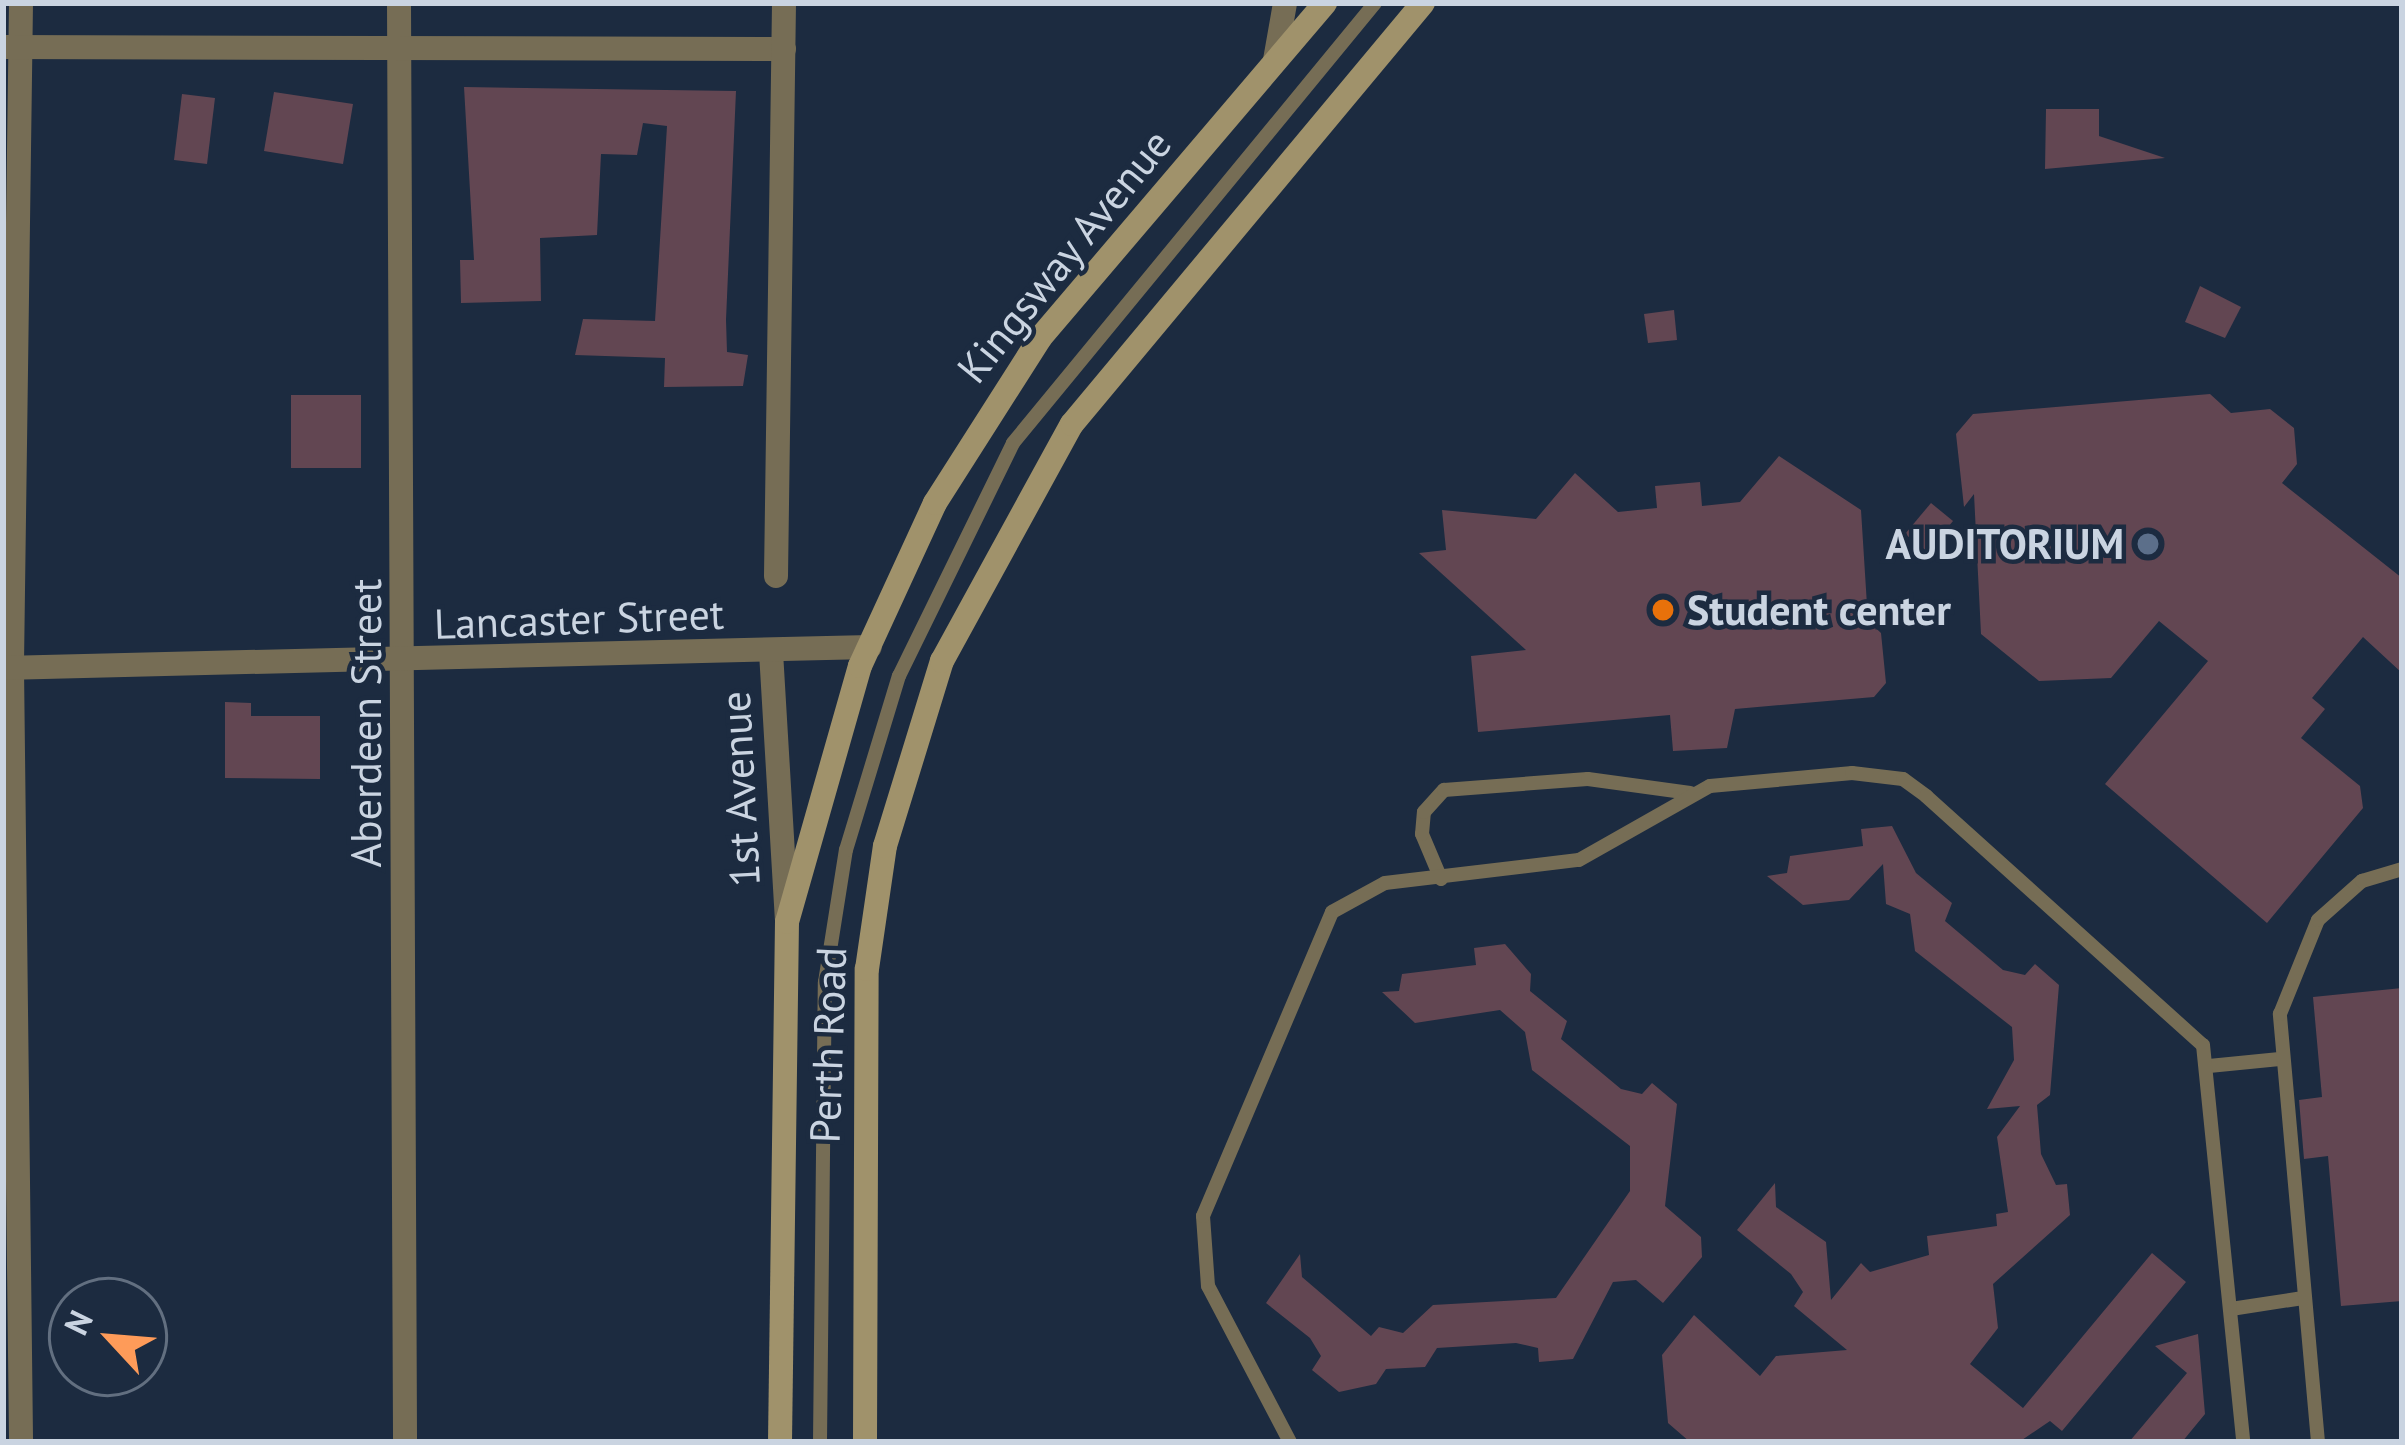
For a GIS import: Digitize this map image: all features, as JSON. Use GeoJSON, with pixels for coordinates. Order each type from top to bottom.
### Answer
{"type":"FeatureCollection","features":[{"type":"Feature","properties":{"kind":"main road","name":"Kingsway Avenue"},"geometry":{"type":"LineString","coordinates":[[787,922],[870,647],[980,424],[1325,3]]}},
{"type":"Feature","properties":{"kind":"main road","name":"Perth Road"},"geometry":{"type":"LineString","coordinates":[[865,1442],[867,969],[886,846],[942,661],[1072,424],[1423,3]]}},
{"type":"Feature","properties":{"kind":"main road","name":"Perth Road"},"geometry":{"type":"LineString","coordinates":[[780,1442],[787,922]]}},
{"type":"Feature","properties":{"kind":"street"},"geometry":{"type":"LineString","coordinates":[[21,3],[12,47],[8,668],[21,1442]]}},
{"type":"Feature","properties":{"kind":"street","name":"Aberdeen Street"},"geometry":{"type":"LineString","coordinates":[[400,3],[405,1442]]}},
{"type":"Feature","properties":{"kind":"street"},"geometry":{"type":"LineString","coordinates":[[776,576],[784,3]]}},
{"type":"Feature","properties":{"kind":"street"},"geometry":{"type":"LineString","coordinates":[[1275,60],[1285,3]]}},
{"type":"Feature","properties":{"kind":"street"},"geometry":{"type":"LineString","coordinates":[[12,47],[784,49]]}},
{"type":"Feature","properties":{"kind":"street","name":"Lancaster Street"},"geometry":{"type":"LineString","coordinates":[[8,668],[405,664],[870,647]]}},
{"type":"Feature","properties":{"kind":"street","name":"1st Avenue"},"geometry":{"type":"LineString","coordinates":[[771,652],[787,922]]}},
{"type":"Feature","properties":{"kind":"lane"},"geometry":{"type":"LineString","coordinates":[[820,1442],[825,982],[846,850],[898,676],[1012,443],[1375,3]]}},
{"type":"Feature","properties":{"kind":"lane"},"geometry":{"type":"LineString","coordinates":[[1441,880],[1422,834],[1424,812],[1444,790],[1588,779],[1690,793],[1852,772],[1903,779],[2191,1026],[2209,1066],[2243,1442]]}},
{"type":"Feature","properties":{"kind":"lane"},"geometry":{"type":"LineString","coordinates":[[1290,1442],[1208,1286],[1210,1185],[1313,936],[1359,889],[1579,860],[1690,793]]}},
{"type":"Feature","properties":{"kind":"lane"},"geometry":{"type":"LineString","coordinates":[[2318,1442],[2280,1059],[2289,977],[2318,920],[2362,881],[2402,868]]}},
{"type":"Feature","properties":{"kind":"lane"},"geometry":{"type":"LineString","coordinates":[[2209,1066],[2280,1059]]}},
{"type":"Feature","properties":{"kind":"lane"},"geometry":{"type":"LineString","coordinates":[[2231,1309],[2303,1298]]}},
{"type":"Feature","properties":{"kind":"building"},"geometry":{"type":"Polygon","coordinates":[[[464,87],[736,91],[726,320],[727,352],[748,355],[743,386],[664,387],[665,358],[575,355],[583,319],[655,321],[667,126],[643,123],[637,155],[601,154],[597,235],[540,238],[541,301],[461,303],[460,260],[474,260],[464,87]]]}},
{"type":"Feature","properties":{"kind":"building"},"geometry":{"type":"Polygon","coordinates":[[[274,92],[353,104],[343,164],[264,151],[274,92]]]}},
{"type":"Feature","properties":{"kind":"building"},"geometry":{"type":"Polygon","coordinates":[[[182,94],[215,98],[207,164],[174,160],[182,94]]]}},
{"type":"Feature","properties":{"kind":"building"},"geometry":{"type":"Polygon","coordinates":[[[2046,109],[2099,109],[2099,136],[2165,158],[2045,169],[2046,109]]]}},
{"type":"Feature","properties":{"kind":"building"},"geometry":{"type":"Polygon","coordinates":[[[2200,286],[2241,307],[2225,338],[2185,322],[2200,286]]]}},
{"type":"Feature","properties":{"kind":"building"},"geometry":{"type":"Polygon","coordinates":[[[1674,310],[1677,340],[1648,343],[1644,314],[1674,310]]]}},
{"type":"Feature","properties":{"kind":"building"},"geometry":{"type":"Polygon","coordinates":[[[2210,394],[2231,413],[2270,409],[2294,428],[2297,464],[2282,483],[2402,578],[2402,673],[2363,637],[2312,698],[2325,709],[2301,738],[2360,786],[2363,808],[2267,923],[2105,784],[2208,661],[2159,621],[2111,678],[2039,681],[1981,634],[1974,494],[1964,507],[1956,434],[1973,414],[2210,394]]]}},
{"type":"Feature","properties":{"kind":"building"},"geometry":{"type":"Polygon","coordinates":[[[291,395],[361,395],[361,468],[291,468],[291,395]]]}},
{"type":"Feature","properties":{"kind":"building"},"geometry":{"type":"Polygon","coordinates":[[[1779,456],[1861,510],[1868,621],[1881,633],[1886,683],[1874,697],[1735,709],[1727,748],[1673,751],[1670,715],[1478,732],[1471,656],[1526,650],[1419,553],[1446,550],[1442,510],[1536,519],[1575,473],[1618,512],[1657,508],[1655,486],[1700,482],[1702,506],[1740,502],[1779,456]]]}},
{"type":"Feature","properties":{"kind":"building"},"geometry":{"type":"Polygon","coordinates":[[[1931,503],[1953,521],[1928,552],[1905,534],[1931,503]]]}},
{"type":"Feature","properties":{"kind":"building"},"geometry":{"type":"Polygon","coordinates":[[[225,702],[251,703],[251,716],[320,716],[320,779],[225,778],[225,702]]]}},
{"type":"Feature","properties":{"kind":"building"},"geometry":{"type":"Polygon","coordinates":[[[1892,826],[1916,873],[1952,903],[1945,921],[2003,970],[2025,975],[2035,964],[2059,985],[2050,1095],[2037,1105],[2041,1154],[2056,1185],[2067,1184],[2070,1215],[1993,1284],[1998,1328],[1970,1364],[2023,1408],[2152,1253],[2186,1282],[2062,1431],[2050,1421],[2019,1442],[1690,1442],[1668,1423],[1662,1355],[1694,1315],[1760,1376],[1776,1356],[1847,1350],[1794,1306],[1803,1292],[1791,1274],[1737,1230],[1775,1183],[1776,1207],[1826,1242],[1831,1300],[1861,1263],[1870,1272],[1929,1255],[1927,1236],[1997,1226],[1996,1214],[2008,1212],[1997,1137],[2020,1106],[1987,1109],[2014,1060],[2012,1027],[1915,951],[1910,914],[1886,904],[1883,864],[1849,900],[1803,905],[1767,876],[1787,873],[1790,856],[1863,846],[1861,829],[1892,826]]]}},
{"type":"Feature","properties":{"kind":"building"},"geometry":{"type":"Polygon","coordinates":[[[1505,944],[1531,974],[1530,991],[1567,1021],[1561,1039],[1621,1089],[1642,1094],[1652,1083],[1677,1104],[1665,1206],[1701,1237],[1702,1257],[1663,1303],[1636,1280],[1613,1282],[1573,1359],[1539,1362],[1538,1348],[1516,1343],[1437,1348],[1425,1367],[1386,1369],[1376,1384],[1339,1392],[1312,1370],[1321,1356],[1310,1338],[1266,1303],[1300,1254],[1302,1277],[1371,1336],[1379,1327],[1403,1333],[1433,1305],[1556,1298],[1630,1191],[1630,1146],[1532,1070],[1525,1032],[1500,1010],[1415,1023],[1382,992],[1399,991],[1402,974],[1476,965],[1474,948],[1505,944]]]}},
{"type":"Feature","properties":{"kind":"building"},"geometry":{"type":"Polygon","coordinates":[[[2402,988],[2402,1301],[2341,1306],[2328,1156],[2304,1159],[2299,1100],[2322,1097],[2313,997],[2402,988]]]}},
{"type":"Feature","properties":{"kind":"building"},"geometry":{"type":"Polygon","coordinates":[[[2198,1334],[2205,1414],[2182,1442],[2129,1442],[2187,1373],[2155,1346],[2198,1334]]]}},
{"type":"Feature","properties":{"kind":"place","name":"AUDITORIUM"},"geometry":{"type":"Point","coordinates":[2148,544]}},
{"type":"Feature","properties":{"kind":"place","name":"Student center"},"geometry":{"type":"Point","coordinates":[1663,610]}}]}
